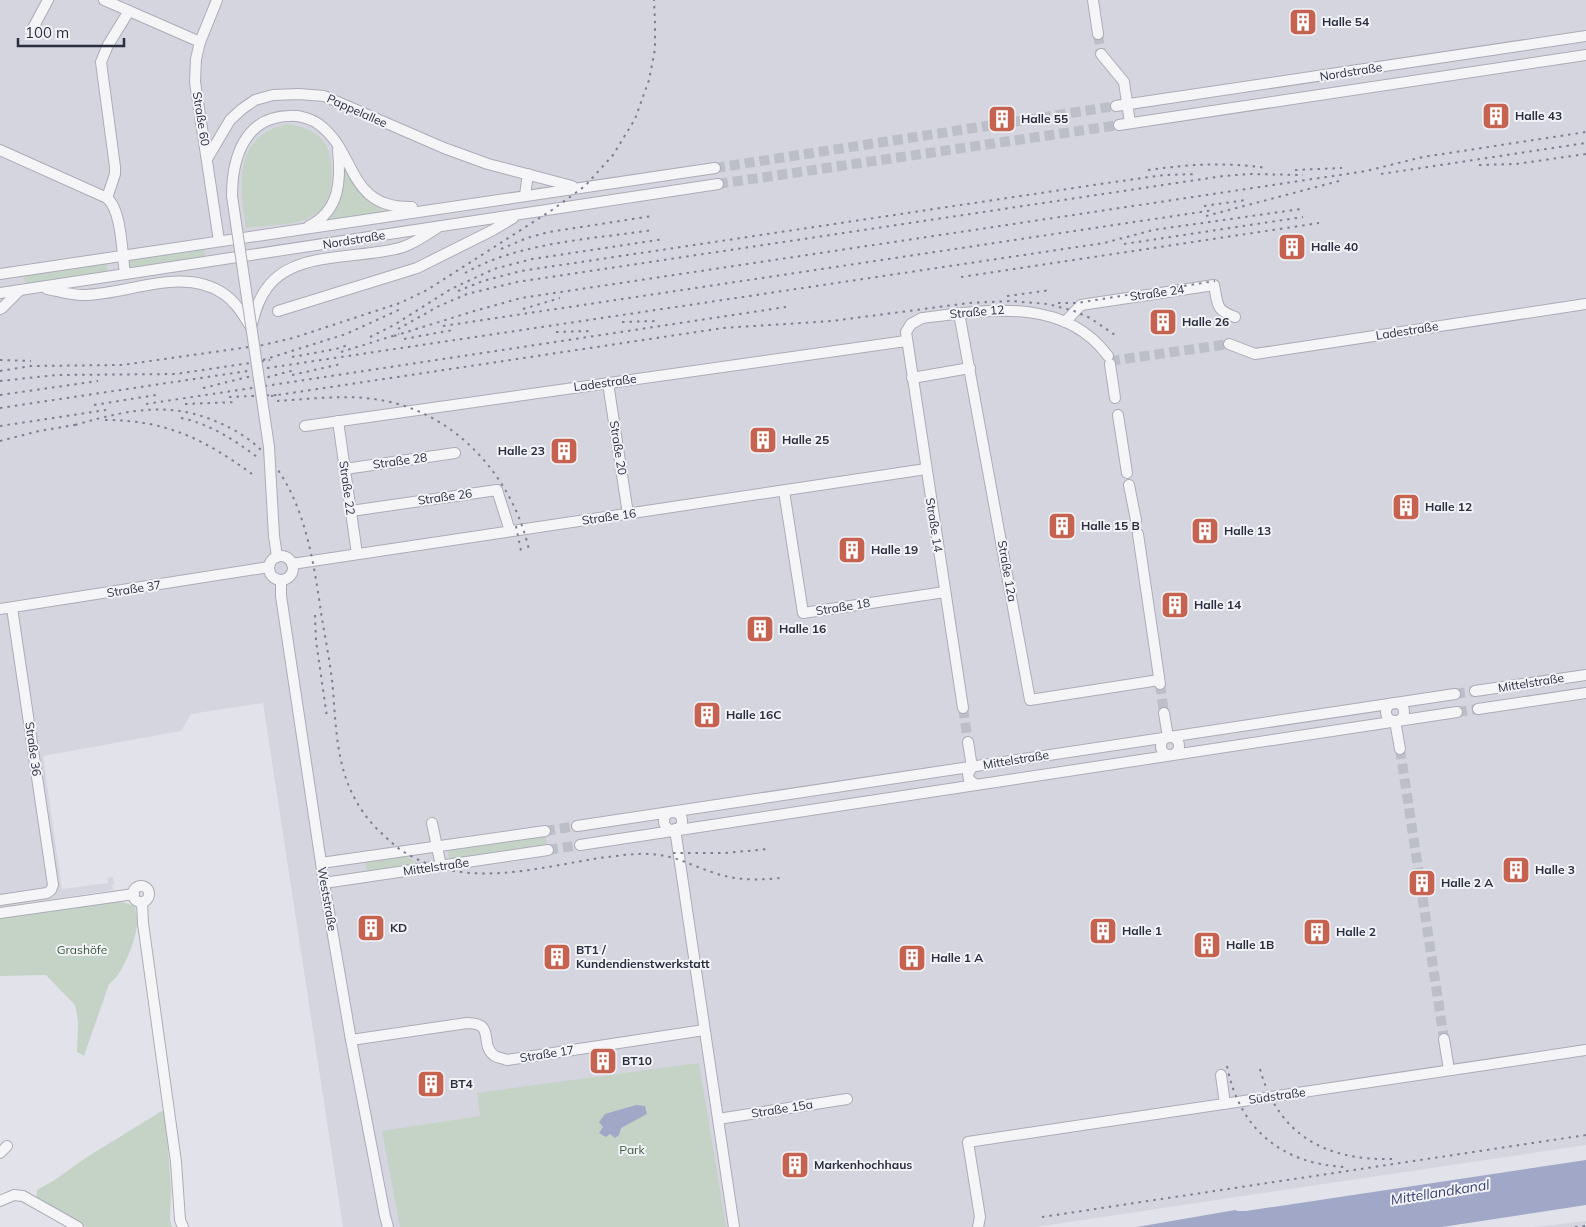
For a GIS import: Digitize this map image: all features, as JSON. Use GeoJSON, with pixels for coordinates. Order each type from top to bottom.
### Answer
{"type":"FeatureCollection","features":[{"type":"Feature","properties":{"kind":"street"},"geometry":{"type":"LineString","coordinates":[[33,28],[48,0]]}},
{"type":"Feature","properties":{"kind":"street"},"geometry":{"type":"LineString","coordinates":[[104,0],[200,42]]}},
{"type":"Feature","properties":{"kind":"street","name":"Straße 60"},"geometry":{"type":"LineString","coordinates":[[217,0],[200,42],[196,59],[195,82],[219,241]]}},
{"type":"Feature","properties":{"kind":"street"},"geometry":{"type":"LineString","coordinates":[[1093,0],[1098,34]]}},
{"type":"Feature","properties":{"kind":"street"},"geometry":{"type":"LineString","coordinates":[[107,198],[115,174],[115,167],[101,62],[108,45],[129,11]]}},
{"type":"Feature","properties":{"kind":"street","name":"Nordstraße"},"geometry":{"type":"LineString","coordinates":[[1116,106],[1586,36]]}},
{"type":"Feature","properties":{"kind":"street"},"geometry":{"type":"LineString","coordinates":[[1101,54],[1124,82],[1130,123]]}},
{"type":"Feature","properties":{"kind":"street","name":"Nordstraße"},"geometry":{"type":"LineString","coordinates":[[1119,125],[1586,55]]}},
{"type":"Feature","properties":{"kind":"street"},"geometry":{"type":"LineString","coordinates":[[1295,80],[1298,98]]}},
{"type":"Feature","properties":{"kind":"street"},"geometry":{"type":"LineString","coordinates":[[1272,83],[1274,102]]}},
{"type":"Feature","properties":{"kind":"street","name":"Pappelallee"},"geometry":{"type":"LineString","coordinates":[[207,158],[230,120],[255,100],[272,95],[324,96],[444,148],[488,164],[577,187]]}},
{"type":"Feature","properties":{"kind":"street"},"geometry":{"type":"LineString","coordinates":[[277,557],[269,448],[232,196],[235,160],[243,142],[260,124],[271,118],[295,115],[319,124],[328,132],[362,188],[377,200],[393,206],[404,207],[453,206]]}},
{"type":"Feature","properties":{"kind":"street"},"geometry":{"type":"LineString","coordinates":[[301,230],[323,217],[334,203],[339,181],[338,146]]}},
{"type":"Feature","properties":{"kind":"street"},"geometry":{"type":"LineString","coordinates":[[0,150],[111,201],[117,216],[125,274]]}},
{"type":"Feature","properties":{"kind":"street","name":"Nordstraße"},"geometry":{"type":"LineString","coordinates":[[0,274],[711,168],[713,185],[0,293]]}},
{"type":"Feature","properties":{"kind":"street"},"geometry":{"type":"LineString","coordinates":[[525,195],[528,174]]}},
{"type":"Feature","properties":{"kind":"street"},"geometry":{"type":"LineString","coordinates":[[278,311],[417,268],[519,215]]}},
{"type":"Feature","properties":{"kind":"street"},"geometry":{"type":"LineString","coordinates":[[251,327],[260,298],[267,287],[276,278],[290,269],[306,263],[403,247],[439,227]]}},
{"type":"Feature","properties":{"kind":"street"},"geometry":{"type":"LineString","coordinates":[[219,241],[229,258]]}},
{"type":"Feature","properties":{"kind":"street"},"geometry":{"type":"LineString","coordinates":[[213,261],[219,241]]}},
{"type":"Feature","properties":{"kind":"street"},"geometry":{"type":"LineString","coordinates":[[38,287],[84,295],[170,282],[192,282],[225,294],[235,304],[251,327]]}},
{"type":"Feature","properties":{"kind":"street","name":"Straße 24"},"geometry":{"type":"LineString","coordinates":[[1065,322],[1081,305],[1214,285],[1219,309],[1235,317]]}},
{"type":"Feature","properties":{"kind":"street"},"geometry":{"type":"LineString","coordinates":[[0,309],[20,290]]}},
{"type":"Feature","properties":{"kind":"street","name":"Ladestraße"},"geometry":{"type":"LineString","coordinates":[[1229,344],[1256,354],[1586,304]]}},
{"type":"Feature","properties":{"kind":"street","name":"Straße 12"},"geometry":{"type":"LineString","coordinates":[[906,341],[906,332],[911,324],[922,318],[1004,309],[1044,314],[1086,333],[1109,360],[1115,398]]}},
{"type":"Feature","properties":{"kind":"street","name":"Straße 12a"},"geometry":{"type":"LineString","coordinates":[[960,313],[1030,700],[1160,682],[1138,534]]}},
{"type":"Feature","properties":{"kind":"street","name":"Ladestraße"},"geometry":{"type":"LineString","coordinates":[[305,426],[906,341]]}},
{"type":"Feature","properties":{"kind":"street","name":"Straße 14"},"geometry":{"type":"LineString","coordinates":[[906,341],[963,708]]}},
{"type":"Feature","properties":{"kind":"street"},"geometry":{"type":"LineString","coordinates":[[912,378],[970,368]]}},
{"type":"Feature","properties":{"kind":"street","name":"Straße 20"},"geometry":{"type":"LineString","coordinates":[[608,383],[628,514]]}},
{"type":"Feature","properties":{"kind":"street"},"geometry":{"type":"LineString","coordinates":[[1118,415],[1127,472]]}},
{"type":"Feature","properties":{"kind":"street","name":"Straße 22"},"geometry":{"type":"LineString","coordinates":[[338,421],[357,554]]}},
{"type":"Feature","properties":{"kind":"street","name":"Straße 28"},"geometry":{"type":"LineString","coordinates":[[344,469],[454,453]]}},
{"type":"Feature","properties":{"kind":"street","name":"Straße 16"},"geometry":{"type":"LineString","coordinates":[[292,564],[926,470]]}},
{"type":"Feature","properties":{"kind":"street"},"geometry":{"type":"LineString","coordinates":[[1129,485],[1136,520]]}},
{"type":"Feature","properties":{"kind":"street","name":"Straße 26"},"geometry":{"type":"LineString","coordinates":[[351,511],[496,490],[510,531]]}},
{"type":"Feature","properties":{"kind":"street","name":"Straße 18"},"geometry":{"type":"LineString","coordinates":[[784,490],[803,613],[945,592]]}},
{"type":"Feature","properties":{"kind":"street"},"geometry":{"type":"LineString","coordinates":[[277,557],[288,558],[292,564],[291,575],[281,580],[273,578],[271,575],[269,568],[271,561],[277,557]]}},
{"type":"Feature","properties":{"kind":"street","name":"Straße 37"},"geometry":{"type":"LineString","coordinates":[[0,609],[269,568]]}},
{"type":"Feature","properties":{"kind":"street","name":"Weststraße"},"geometry":{"type":"LineString","coordinates":[[281,580],[281,596],[324,883],[351,1040],[387,1227]]}},
{"type":"Feature","properties":{"kind":"street","name":"Straße 36"},"geometry":{"type":"LineString","coordinates":[[0,900],[43,894],[51,890],[53,882],[12,608]]}},
{"type":"Feature","properties":{"kind":"street","name":"Mittelstraße"},"geometry":{"type":"LineString","coordinates":[[1475,691],[1586,675]]}},
{"type":"Feature","properties":{"kind":"street","name":"Mittelstraße"},"geometry":{"type":"LineString","coordinates":[[1478,709],[1586,693]]}},
{"type":"Feature","properties":{"kind":"street","name":"Mittelstraße"},"geometry":{"type":"LineString","coordinates":[[576,826],[1455,694]]}},
{"type":"Feature","properties":{"kind":"street"},"geometry":{"type":"LineString","coordinates":[[1394,704],[1400,706],[1404,712],[1402,718],[1395,721],[1400,749]]}},
{"type":"Feature","properties":{"kind":"street","name":"Mittelstraße"},"geometry":{"type":"LineString","coordinates":[[580,845],[1457,712]]}},
{"type":"Feature","properties":{"kind":"street"},"geometry":{"type":"LineString","coordinates":[[1164,713],[1168,737],[1176,738],[1179,744],[1177,752],[1171,755]]}},
{"type":"Feature","properties":{"kind":"street"},"geometry":{"type":"LineString","coordinates":[[968,742],[977,766],[988,770],[988,780],[980,784],[969,780],[968,774],[977,766]]}},
{"type":"Feature","properties":{"kind":"street"},"geometry":{"type":"LineString","coordinates":[[843,786],[846,804]]}},
{"type":"Feature","properties":{"kind":"street"},"geometry":{"type":"LineString","coordinates":[[752,800],[755,817]]}},
{"type":"Feature","properties":{"kind":"street"},"geometry":{"type":"LineString","coordinates":[[671,812],[678,813],[682,819],[680,826],[676,829],[734,1227]]}},
{"type":"Feature","properties":{"kind":"street"},"geometry":{"type":"LineString","coordinates":[[432,823],[441,866]]}},
{"type":"Feature","properties":{"kind":"street","name":"Mittelstraße"},"geometry":{"type":"LineString","coordinates":[[321,863],[545,830]]}},
{"type":"Feature","properties":{"kind":"street","name":"Mittelstraße"},"geometry":{"type":"LineString","coordinates":[[324,883],[548,850]]}},
{"type":"Feature","properties":{"kind":"street"},"geometry":{"type":"LineString","coordinates":[[0,913],[134,894],[138,887],[147,888],[149,897],[146,901],[142,902],[143,923],[176,1162],[180,1220],[183,1227]]}},
{"type":"Feature","properties":{"kind":"street","name":"Straße 17"},"geometry":{"type":"LineString","coordinates":[[351,1040],[467,1023],[479,1024],[485,1029],[488,1048],[495,1056],[507,1060],[704,1030]]}},
{"type":"Feature","properties":{"kind":"street"},"geometry":{"type":"LineString","coordinates":[[1444,1039],[1449,1070]]}},
{"type":"Feature","properties":{"kind":"street","name":"Südstraße"},"geometry":{"type":"LineString","coordinates":[[978,1227],[980,1217],[968,1142],[1586,1050]]}},
{"type":"Feature","properties":{"kind":"street"},"geometry":{"type":"LineString","coordinates":[[1221,1076],[1225,1104]]}},
{"type":"Feature","properties":{"kind":"street","name":"Straße 15a"},"geometry":{"type":"LineString","coordinates":[[718,1119],[847,1099]]}},
{"type":"Feature","properties":{"kind":"street"},"geometry":{"type":"LineString","coordinates":[[0,1201],[14,1195],[23,1196],[78,1227]]}},
{"type":"Feature","properties":{"kind":"shaded area"},"geometry":{"type":"Polygon","coordinates":[[[0,0],[1586,0],[1586,1145],[1036,1227],[343,1227],[263,703],[191,714],[181,731],[43,756],[62,889],[108,883],[107,878],[113,877],[114,885],[112,885],[114,890],[0,907],[0,0]]]}},
{"type":"Feature","properties":{"kind":"shaded area"},"geometry":{"type":"Polygon","coordinates":[[[1586,1221],[1586,1227],[1533,1227],[1543,1226],[1586,1221]]]}},
{"type":"Feature","properties":{"kind":"green space"},"geometry":{"type":"Polygon","coordinates":[[[287,124],[310,130],[324,142],[331,160],[332,171],[331,187],[327,200],[317,213],[302,220],[293,223],[246,228],[242,179],[248,151],[269,130],[287,124]]]}},
{"type":"Feature","properties":{"kind":"green space"},"geometry":{"type":"Polygon","coordinates":[[[343,163],[351,179],[366,198],[372,204],[388,212],[329,220],[339,200],[343,163]]]}},
{"type":"Feature","properties":{"kind":"green space"},"geometry":{"type":"Polygon","coordinates":[[[204,247],[205,257],[129,268],[128,259],[204,247]]]}},
{"type":"Feature","properties":{"kind":"green space"},"geometry":{"type":"Polygon","coordinates":[[[106,262],[108,271],[27,284],[23,280],[25,275],[106,262]]]}},
{"type":"Feature","properties":{"kind":"green space"},"geometry":{"type":"Polygon","coordinates":[[[545,835],[547,844],[452,859],[449,857],[448,852],[450,849],[545,835]]]}},
{"type":"Feature","properties":{"kind":"green space"},"geometry":{"type":"Polygon","coordinates":[[[405,856],[420,864],[367,872],[365,862],[405,856]]]}},
{"type":"Feature","properties":{"kind":"green space","name":"Grashöfe"},"geometry":{"type":"Polygon","coordinates":[[[116,900],[135,906],[136,933],[131,949],[119,974],[109,984],[84,1056],[77,1052],[78,1021],[75,1005],[46,975],[0,976],[0,918],[116,900]]]}},
{"type":"Feature","properties":{"kind":"green space","name":"Park"},"geometry":{"type":"Polygon","coordinates":[[[699,1063],[726,1227],[400,1227],[382,1131],[480,1116],[477,1093],[699,1063]]]}},
{"type":"Feature","properties":{"kind":"green space"},"geometry":{"type":"Polygon","coordinates":[[[165,1109],[171,1189],[170,1220],[172,1227],[86,1227],[43,1204],[36,1198],[37,1190],[165,1109]]]}},
{"type":"Feature","properties":{"kind":"water"},"geometry":{"type":"Polygon","coordinates":[[[636,1105],[645,1106],[647,1114],[621,1128],[619,1135],[615,1138],[610,1134],[606,1137],[599,1133],[603,1127],[599,1122],[605,1114],[636,1105]]]}},
{"type":"Feature","properties":{"kind":"water","name":"Mittellandkanal"},"geometry":{"type":"Polygon","coordinates":[[[1586,1160],[1586,1205],[1442,1227],[1137,1227],[1235,1210],[1246,1211],[1586,1160]]]}},
{"type":"Feature","properties":{"kind":"tunnel"},"geometry":{"type":"LineString","coordinates":[[1098,34],[1101,54]]}},
{"type":"Feature","properties":{"kind":"tunnel"},"geometry":{"type":"LineString","coordinates":[[715,168],[1116,106]]}},
{"type":"Feature","properties":{"kind":"tunnel"},"geometry":{"type":"LineString","coordinates":[[718,184],[1119,125]]}},
{"type":"Feature","properties":{"kind":"tunnel"},"geometry":{"type":"LineString","coordinates":[[1110,361],[1229,344]]}},
{"type":"Feature","properties":{"kind":"tunnel"},"geometry":{"type":"LineString","coordinates":[[1160,684],[1164,713]]}},
{"type":"Feature","properties":{"kind":"tunnel"},"geometry":{"type":"LineString","coordinates":[[1455,694],[1475,691]]}},
{"type":"Feature","properties":{"kind":"tunnel"},"geometry":{"type":"LineString","coordinates":[[963,708],[968,742]]}},
{"type":"Feature","properties":{"kind":"tunnel"},"geometry":{"type":"LineString","coordinates":[[1457,712],[1478,709]]}},
{"type":"Feature","properties":{"kind":"tunnel"},"geometry":{"type":"LineString","coordinates":[[1400,749],[1444,1039]]}},
{"type":"Feature","properties":{"kind":"tunnel"},"geometry":{"type":"LineString","coordinates":[[545,831],[577,826]]}},
{"type":"Feature","properties":{"kind":"tunnel"},"geometry":{"type":"LineString","coordinates":[[548,850],[580,845]]}},
{"type":"Feature","properties":{"kind":"railway"},"geometry":{"type":"LineString","coordinates":[[0,371],[31,366],[122,365],[263,345],[293,338],[400,303],[427,290],[552,210],[585,186],[613,155],[635,119],[649,80],[655,49],[654,0]]}},
{"type":"Feature","properties":{"kind":"railway"},"geometry":{"type":"LineString","coordinates":[[394,336],[521,298],[1366,171],[1423,157],[1586,132]]}},
{"type":"Feature","properties":{"kind":"railway"},"geometry":{"type":"LineString","coordinates":[[1381,174],[1586,143]]}},
{"type":"Feature","properties":{"kind":"railway"},"geometry":{"type":"LineString","coordinates":[[1479,165],[1516,164],[1586,154]]}},
{"type":"Feature","properties":{"kind":"railway"},"geometry":{"type":"LineString","coordinates":[[1148,170],[1207,164],[1267,168]]}},
{"type":"Feature","properties":{"kind":"railway"},"geometry":{"type":"LineString","coordinates":[[1295,170],[1342,168]]}},
{"type":"Feature","properties":{"kind":"railway"},"geometry":{"type":"LineString","coordinates":[[458,291],[483,281],[521,271],[1114,182],[1164,175],[1197,174]]}},
{"type":"Feature","properties":{"kind":"railway"},"geometry":{"type":"LineString","coordinates":[[398,329],[437,307],[467,294],[517,282],[1223,176],[1250,174],[1303,175]]}},
{"type":"Feature","properties":{"kind":"railway"},"geometry":{"type":"LineString","coordinates":[[1206,216],[1339,181]]}},
{"type":"Feature","properties":{"kind":"railway"},"geometry":{"type":"LineString","coordinates":[[1204,206],[1246,200]]}},
{"type":"Feature","properties":{"kind":"railway"},"geometry":{"type":"LineString","coordinates":[[0,408],[1104,243],[1153,230],[1301,209]]}},
{"type":"Feature","properties":{"kind":"railway"},"geometry":{"type":"LineString","coordinates":[[443,326],[1214,210]]}},
{"type":"Feature","properties":{"kind":"railway"},"geometry":{"type":"LineString","coordinates":[[501,249],[527,238],[549,232],[652,216]]}},
{"type":"Feature","properties":{"kind":"railway"},"geometry":{"type":"LineString","coordinates":[[1124,244],[1303,217]]}},
{"type":"Feature","properties":{"kind":"railway"},"geometry":{"type":"LineString","coordinates":[[961,277],[1319,223]]}},
{"type":"Feature","properties":{"kind":"railway"},"geometry":{"type":"LineString","coordinates":[[465,273],[509,254],[532,248],[581,239],[653,230]]}},
{"type":"Feature","properties":{"kind":"railway"},"geometry":{"type":"LineString","coordinates":[[370,337],[394,325],[451,289],[494,269],[532,259],[664,239]]}},
{"type":"Feature","properties":{"kind":"railway"},"geometry":{"type":"LineString","coordinates":[[1058,303],[1077,303],[1215,281]]}},
{"type":"Feature","properties":{"kind":"railway"},"geometry":{"type":"LineString","coordinates":[[1007,296],[1051,290]]}},
{"type":"Feature","properties":{"kind":"railway"},"geometry":{"type":"LineString","coordinates":[[523,309],[560,298]]}},
{"type":"Feature","properties":{"kind":"railway"},"geometry":{"type":"LineString","coordinates":[[271,396],[723,328],[832,321],[969,303],[1010,301],[1048,304],[1074,311],[1090,318],[1118,337]]}},
{"type":"Feature","properties":{"kind":"railway"},"geometry":{"type":"LineString","coordinates":[[146,404],[786,307]]}},
{"type":"Feature","properties":{"kind":"railway"},"geometry":{"type":"LineString","coordinates":[[263,360],[346,334],[403,308]]}},
{"type":"Feature","properties":{"kind":"railway"},"geometry":{"type":"LineString","coordinates":[[622,322],[657,321]]}},
{"type":"Feature","properties":{"kind":"railway"},"geometry":{"type":"LineString","coordinates":[[404,339],[453,330]]}},
{"type":"Feature","properties":{"kind":"railway"},"geometry":{"type":"LineString","coordinates":[[556,332],[591,331]]}},
{"type":"Feature","properties":{"kind":"railway"},"geometry":{"type":"LineString","coordinates":[[341,352],[399,334]]}},
{"type":"Feature","properties":{"kind":"railway"},"geometry":{"type":"LineString","coordinates":[[292,357],[348,345]]}},
{"type":"Feature","properties":{"kind":"railway"},"geometry":{"type":"LineString","coordinates":[[0,360],[31,361]]}},
{"type":"Feature","properties":{"kind":"railway"},"geometry":{"type":"LineString","coordinates":[[0,381],[56,375],[176,374],[270,360]]}},
{"type":"Feature","properties":{"kind":"railway"},"geometry":{"type":"LineString","coordinates":[[292,375],[341,364]]}},
{"type":"Feature","properties":{"kind":"railway"},"geometry":{"type":"LineString","coordinates":[[253,381],[295,370]]}},
{"type":"Feature","properties":{"kind":"railway"},"geometry":{"type":"LineString","coordinates":[[203,388],[252,376]]}},
{"type":"Feature","properties":{"kind":"railway"},"geometry":{"type":"LineString","coordinates":[[0,395],[98,381]]}},
{"type":"Feature","properties":{"kind":"railway"},"geometry":{"type":"LineString","coordinates":[[94,405],[156,395]]}},
{"type":"Feature","properties":{"kind":"railway"},"geometry":{"type":"LineString","coordinates":[[229,397],[277,395]]}},
{"type":"Feature","properties":{"kind":"railway"},"geometry":{"type":"LineString","coordinates":[[277,401],[367,398],[407,407],[433,418],[456,433],[477,452],[495,474],[510,497],[521,523],[529,550]]}},
{"type":"Feature","properties":{"kind":"railway"},"geometry":{"type":"LineString","coordinates":[[185,404],[237,402]]}},
{"type":"Feature","properties":{"kind":"railway"},"geometry":{"type":"LineString","coordinates":[[0,426],[106,410]]}},
{"type":"Feature","properties":{"kind":"railway"},"geometry":{"type":"LineString","coordinates":[[75,425],[136,411],[174,410],[213,420],[234,430],[257,446],[275,465],[289,488],[307,539],[330,663],[338,747],[347,781],[354,798],[364,813],[377,829],[404,852],[427,864],[475,873],[525,871],[600,858],[645,854],[669,857],[723,876],[740,879],[781,878]]}},
{"type":"Feature","properties":{"kind":"railway"},"geometry":{"type":"LineString","coordinates":[[181,418],[202,424],[221,433],[257,457]]}},
{"type":"Feature","properties":{"kind":"railway"},"geometry":{"type":"LineString","coordinates":[[105,420],[147,424],[183,434],[217,451],[252,474]]}},
{"type":"Feature","properties":{"kind":"railway"},"geometry":{"type":"LineString","coordinates":[[0,441],[39,431],[80,424]]}},
{"type":"Feature","properties":{"kind":"railway"},"geometry":{"type":"LineString","coordinates":[[516,526],[521,551]]}},
{"type":"Feature","properties":{"kind":"railway"},"geometry":{"type":"LineString","coordinates":[[315,615],[316,641],[327,717]]}},
{"type":"Feature","properties":{"kind":"railway"},"geometry":{"type":"LineString","coordinates":[[673,853],[725,853],[769,849]]}},
{"type":"Feature","properties":{"kind":"railway"},"geometry":{"type":"LineString","coordinates":[[1227,1066],[1233,1088],[1242,1108],[1253,1125],[1267,1139],[1283,1150],[1302,1159],[1345,1167]]}},
{"type":"Feature","properties":{"kind":"railway"},"geometry":{"type":"LineString","coordinates":[[1260,1069],[1268,1092],[1279,1111],[1292,1127],[1308,1140],[1326,1149],[1346,1155],[1392,1159]]}},
{"type":"Feature","properties":{"kind":"railway"},"geometry":{"type":"LineString","coordinates":[[1042,1217],[1586,1135]]}},
{"type":"Feature","properties":{"kind":"railway"},"geometry":{"type":"LineString","coordinates":[[1575,1227],[1586,1226]]}},
{"type":"Feature","properties":{"kind":"place","name":"Halle 54"},"geometry":{"type":"Point","coordinates":[1303,22]}},
{"type":"Feature","properties":{"kind":"place","name":"Halle 43"},"geometry":{"type":"Point","coordinates":[1496,116]}},
{"type":"Feature","properties":{"kind":"place","name":"Halle 55"},"geometry":{"type":"Point","coordinates":[1002,119]}},
{"type":"Feature","properties":{"kind":"place","name":"Halle 40"},"geometry":{"type":"Point","coordinates":[1292,247]}},
{"type":"Feature","properties":{"kind":"place","name":"Halle 26"},"geometry":{"type":"Point","coordinates":[1163,322]}},
{"type":"Feature","properties":{"kind":"place","name":"Halle 25"},"geometry":{"type":"Point","coordinates":[763,440]}},
{"type":"Feature","properties":{"kind":"place","name":"Halle 23"},"geometry":{"type":"Point","coordinates":[564,451]}},
{"type":"Feature","properties":{"kind":"place","name":"Halle 12"},"geometry":{"type":"Point","coordinates":[1406,507]}},
{"type":"Feature","properties":{"kind":"place","name":"Halle 15 B"},"geometry":{"type":"Point","coordinates":[1062,526]}},
{"type":"Feature","properties":{"kind":"place","name":"Halle 13"},"geometry":{"type":"Point","coordinates":[1205,531]}},
{"type":"Feature","properties":{"kind":"place","name":"Halle 19"},"geometry":{"type":"Point","coordinates":[852,550]}},
{"type":"Feature","properties":{"kind":"place","name":"Halle 14"},"geometry":{"type":"Point","coordinates":[1175,605]}},
{"type":"Feature","properties":{"kind":"place","name":"Halle 16"},"geometry":{"type":"Point","coordinates":[760,629]}},
{"type":"Feature","properties":{"kind":"place","name":"Halle 16C"},"geometry":{"type":"Point","coordinates":[707,715]}},
{"type":"Feature","properties":{"kind":"place","name":"Halle 3"},"geometry":{"type":"Point","coordinates":[1516,870]}},
{"type":"Feature","properties":{"kind":"place","name":"Halle 2 A"},"geometry":{"type":"Point","coordinates":[1422,883]}},
{"type":"Feature","properties":{"kind":"place","name":"KD"},"geometry":{"type":"Point","coordinates":[371,928]}},
{"type":"Feature","properties":{"kind":"place","name":"Halle 1"},"geometry":{"type":"Point","coordinates":[1103,931]}},
{"type":"Feature","properties":{"kind":"place","name":"Halle 2"},"geometry":{"type":"Point","coordinates":[1317,932]}},
{"type":"Feature","properties":{"kind":"place","name":"Halle 1B"},"geometry":{"type":"Point","coordinates":[1207,945]}},
{"type":"Feature","properties":{"kind":"place","name":"BT1 / Kundendienstwerkstatt"},"geometry":{"type":"Point","coordinates":[557,957]}},
{"type":"Feature","properties":{"kind":"place","name":"Halle 1 A"},"geometry":{"type":"Point","coordinates":[912,958]}},
{"type":"Feature","properties":{"kind":"place","name":"BT10"},"geometry":{"type":"Point","coordinates":[603,1061]}},
{"type":"Feature","properties":{"kind":"place","name":"BT4"},"geometry":{"type":"Point","coordinates":[431,1084]}},
{"type":"Feature","properties":{"kind":"place","name":"Markenhochhaus"},"geometry":{"type":"Point","coordinates":[795,1165]}}]}
